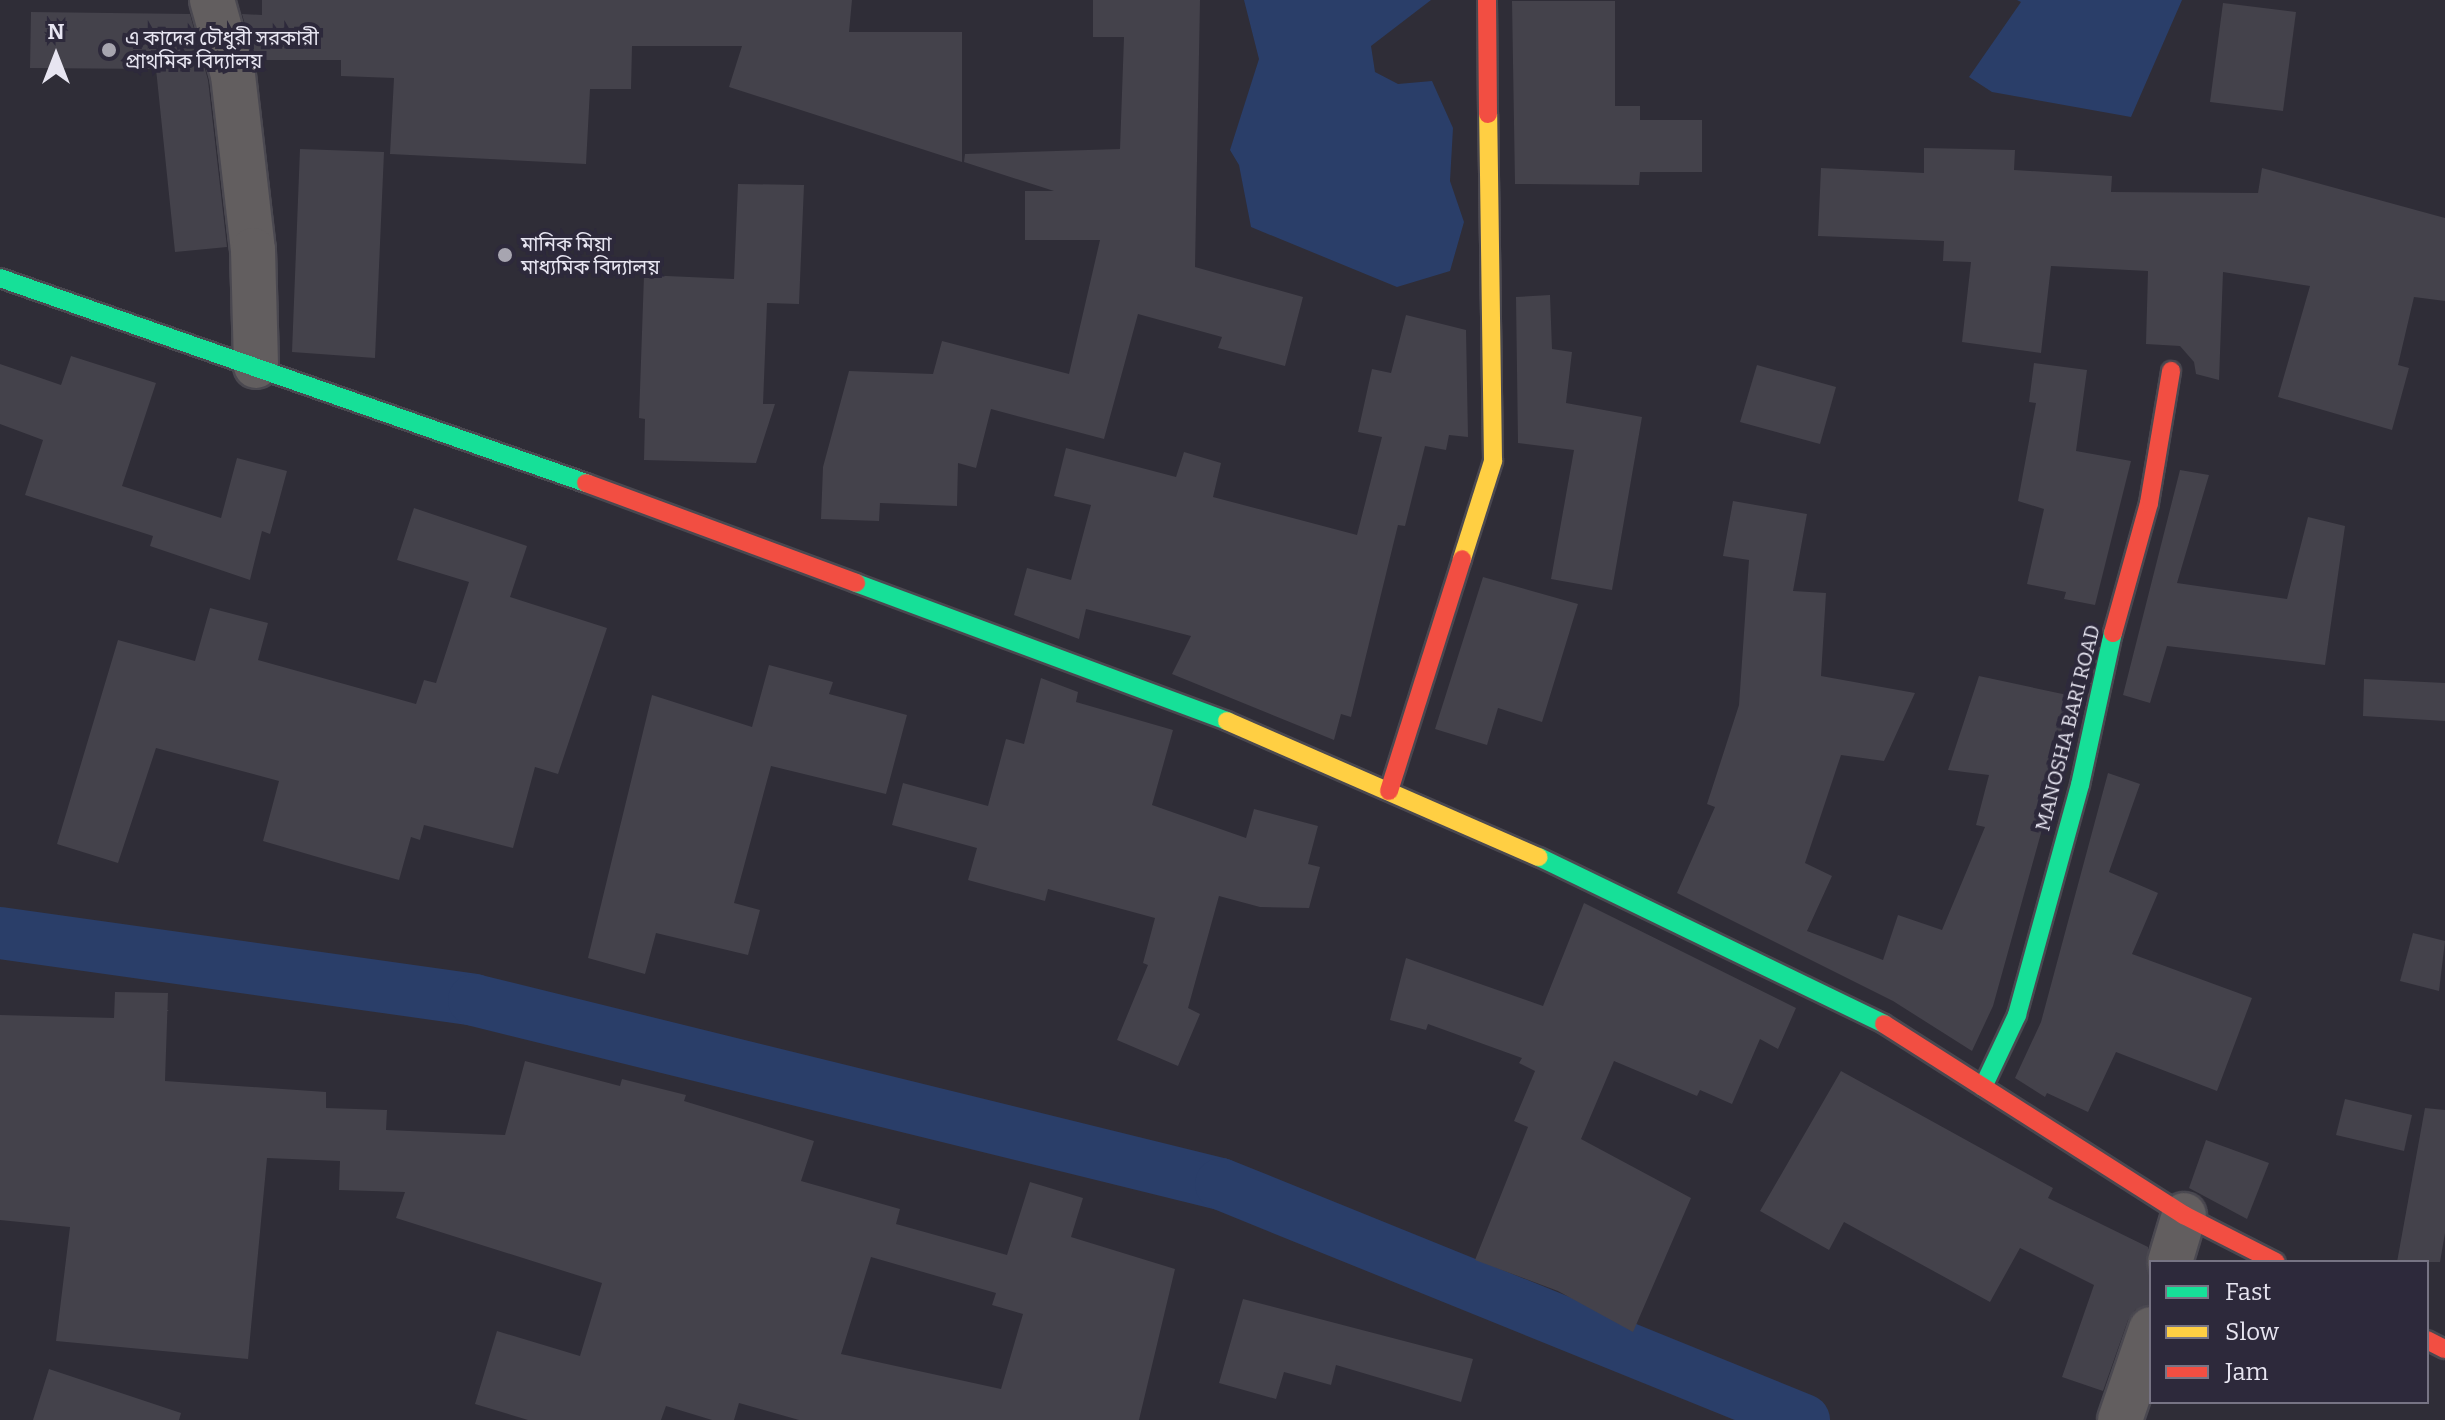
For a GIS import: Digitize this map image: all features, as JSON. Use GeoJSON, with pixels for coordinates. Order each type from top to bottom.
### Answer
{"type":"FeatureCollection","features":[{"type":"Feature","properties":{"kind":"street"},"geometry":{"type":"LineString","coordinates":[[212,0],[233,75],[253,250],[256,366]]}},
{"type":"Feature","properties":{"kind":"street"},"geometry":{"type":"LineString","coordinates":[[1389,791],[1493,461],[1487,0]]}},
{"type":"Feature","properties":{"kind":"street"},"geometry":{"type":"LineString","coordinates":[[0,278],[472,441],[1223,719],[1703,934],[1882,1023],[2184,1215],[2272,1260]]}},
{"type":"Feature","properties":{"kind":"street","name":"MANOSHA BARI ROAD"},"geometry":{"type":"LineString","coordinates":[[1983,1087],[2017,1015],[2080,785],[2101,679],[2149,503],[2171,371]]}},
{"type":"Feature","properties":{"kind":"street"},"geometry":{"type":"LineString","coordinates":[[2171,1260],[2184,1215]]}},
{"type":"Feature","properties":{"kind":"street"},"geometry":{"type":"LineString","coordinates":[[2120,1420],[2149,1335]]}},
{"type":"Feature","properties":{"kind":"water"},"geometry":{"type":"Polygon","coordinates":[[[1244,0],[1431,0],[1371,46],[1375,72],[1398,84],[1432,81],[1453,128],[1450,181],[1464,222],[1450,271],[1397,287],[1251,227],[1239,165],[1230,150],[1259,59],[1244,0]]]}},
{"type":"Feature","properties":{"kind":"water"},"geometry":{"type":"Polygon","coordinates":[[[2017,0],[2182,0],[2131,117],[1992,92],[1969,77],[2021,2],[2017,0]]]}},
{"type":"Feature","properties":{"kind":"building"},"geometry":{"type":"Polygon","coordinates":[[[262,0],[852,0],[849,32],[962,32],[962,162],[729,87],[742,46],[632,46],[631,89],[590,89],[586,164],[390,154],[394,78],[341,76],[341,60],[255,60],[242,14],[262,15],[262,0]]]}},
{"type":"Feature","properties":{"kind":"building"},"geometry":{"type":"Polygon","coordinates":[[[1093,0],[1200,0],[1195,267],[1303,297],[1285,366],[1218,348],[1222,337],[1138,314],[1104,439],[991,409],[976,468],[958,463],[957,506],[880,503],[879,521],[821,519],[823,467],[849,371],[933,374],[942,341],[1069,374],[1100,240],[1025,240],[1025,191],[1054,191],[964,162],[965,154],[1120,149],[1124,37],[1093,37],[1093,0]]]}},
{"type":"Feature","properties":{"kind":"building"},"geometry":{"type":"Polygon","coordinates":[[[1512,1],[1615,1],[1615,106],[1640,106],[1640,120],[1702,120],[1702,172],[1640,172],[1639,185],[1515,184],[1512,1]]]}},
{"type":"Feature","properties":{"kind":"building"},"geometry":{"type":"Polygon","coordinates":[[[2223,3],[2296,12],[2283,111],[2210,102],[2223,3]]]}},
{"type":"Feature","properties":{"kind":"building"},"geometry":{"type":"Polygon","coordinates":[[[31,12],[190,14],[208,80],[227,247],[175,252],[156,69],[30,68],[31,12]]]}},
{"type":"Feature","properties":{"kind":"building"},"geometry":{"type":"Polygon","coordinates":[[[1924,148],[2015,150],[2014,170],[2112,176],[2111,192],[2258,193],[2262,168],[2445,218],[2445,301],[2414,297],[2398,365],[2409,368],[2392,430],[2278,397],[2310,286],[2223,272],[2219,380],[2196,374],[2194,362],[2180,346],[2146,344],[2148,271],[2051,266],[2041,353],[1962,342],[1971,262],[1943,261],[1944,241],[1818,236],[1821,168],[1924,173],[1924,148]]]}},
{"type":"Feature","properties":{"kind":"building"},"geometry":{"type":"Polygon","coordinates":[[[300,149],[384,152],[375,358],[292,352],[300,149]]]}},
{"type":"Feature","properties":{"kind":"building"},"geometry":{"type":"Polygon","coordinates":[[[738,184],[804,185],[799,304],[767,303],[763,404],[775,404],[756,463],[644,460],[645,419],[639,418],[644,275],[734,279],[738,184]]]}},
{"type":"Feature","properties":{"kind":"building"},"geometry":{"type":"Polygon","coordinates":[[[1550,295],[1552,349],[1572,352],[1566,403],[1642,417],[1612,590],[1551,579],[1574,450],[1518,443],[1516,297],[1550,295]]]}},
{"type":"Feature","properties":{"kind":"building"},"geometry":{"type":"Polygon","coordinates":[[[1406,315],[1466,330],[1468,437],[1449,435],[1446,450],[1425,446],[1405,526],[1398,525],[1351,717],[1341,714],[1334,740],[1172,674],[1191,636],[1086,609],[1079,639],[1014,615],[1027,568],[1071,580],[1091,505],[1054,496],[1066,448],[1176,477],[1184,452],[1221,463],[1213,497],[1357,535],[1382,437],[1358,432],[1372,369],[1391,373],[1406,315]]]}},
{"type":"Feature","properties":{"kind":"building"},"geometry":{"type":"Polygon","coordinates":[[[71,356],[156,383],[122,486],[221,518],[237,458],[287,471],[270,534],[262,531],[250,580],[150,546],[153,536],[25,495],[43,440],[0,424],[0,364],[61,385],[71,356]]]}},
{"type":"Feature","properties":{"kind":"building"},"geometry":{"type":"Polygon","coordinates":[[[2034,363],[2087,370],[2076,451],[2131,461],[2095,605],[2064,599],[2066,592],[2027,584],[2044,509],[2018,501],[2036,403],[2029,402],[2034,363]]]}},
{"type":"Feature","properties":{"kind":"building"},"geometry":{"type":"Polygon","coordinates":[[[1757,365],[1836,387],[1820,444],[1740,422],[1757,365]]]}},
{"type":"Feature","properties":{"kind":"building"},"geometry":{"type":"Polygon","coordinates":[[[2180,470],[2209,475],[2177,583],[2287,599],[2308,517],[2345,526],[2325,665],[2167,646],[2150,703],[2123,695],[2180,470]]]}},
{"type":"Feature","properties":{"kind":"building"},"geometry":{"type":"Polygon","coordinates":[[[1733,501],[1807,514],[1793,591],[1826,593],[1821,676],[1915,693],[1884,761],[1841,755],[1805,863],[1832,876],[1807,931],[1883,960],[1898,915],[1942,930],[1985,827],[1976,825],[1989,775],[1948,770],[1979,676],[2072,696],[2056,779],[1993,1006],[1972,1051],[1893,1001],[1677,893],[1715,807],[1707,804],[1739,705],[1749,560],[1723,556],[1733,501]]]}},
{"type":"Feature","properties":{"kind":"building"},"geometry":{"type":"Polygon","coordinates":[[[414,508],[527,546],[510,597],[607,628],[558,774],[535,767],[513,848],[424,825],[420,840],[411,837],[399,880],[345,865],[263,841],[279,781],[156,748],[118,863],[57,844],[118,640],[195,661],[210,608],[268,623],[258,660],[416,704],[424,680],[436,683],[469,582],[397,560],[414,508]]]}},
{"type":"Feature","properties":{"kind":"building"},"geometry":{"type":"Polygon","coordinates":[[[1483,577],[1578,604],[1542,722],[1498,708],[1487,745],[1435,729],[1483,577]]]}},
{"type":"Feature","properties":{"kind":"building"},"geometry":{"type":"Polygon","coordinates":[[[769,665],[833,682],[829,694],[907,715],[886,794],[771,766],[734,903],[760,910],[748,955],[656,933],[645,974],[588,958],[652,695],[752,727],[769,665]]]}},
{"type":"Feature","properties":{"kind":"building"},"geometry":{"type":"Polygon","coordinates":[[[1041,678],[1078,692],[1076,702],[1173,730],[1152,805],[1246,838],[1254,809],[1318,826],[1308,864],[1320,867],[1309,908],[1260,907],[1219,896],[1188,1008],[1200,1014],[1178,1066],[1117,1040],[1148,965],[1143,963],[1155,918],[1048,889],[1045,901],[968,880],[977,848],[892,825],[903,783],[988,806],[1006,739],[1024,744],[1041,678]]]}},
{"type":"Feature","properties":{"kind":"building"},"geometry":{"type":"Polygon","coordinates":[[[2364,679],[2445,683],[2445,721],[2363,716],[2364,679]]]}},
{"type":"Feature","properties":{"kind":"building"},"geometry":{"type":"Polygon","coordinates":[[[2108,773],[2140,784],[2109,872],[2158,893],[2132,954],[2252,998],[2217,1091],[2116,1052],[2088,1112],[2047,1093],[2045,1097],[2015,1078],[2041,1022],[2108,773]]]}},
{"type":"Feature","properties":{"kind":"building"},"geometry":{"type":"Polygon","coordinates":[[[1584,903],[1796,1008],[1778,1049],[1760,1039],[1732,1104],[1700,1090],[1697,1096],[1614,1061],[1581,1139],[1691,1198],[1633,1332],[1558,1291],[1475,1260],[1528,1127],[1514,1121],[1535,1071],[1519,1063],[1522,1058],[1428,1024],[1426,1030],[1390,1020],[1406,958],[1543,1006],[1584,903]]]}},
{"type":"Feature","properties":{"kind":"building"},"geometry":{"type":"Polygon","coordinates":[[[2413,933],[2445,941],[2439,991],[2400,981],[2413,933]]]}},
{"type":"Feature","properties":{"kind":"building"},"geometry":{"type":"Polygon","coordinates":[[[115,992],[168,993],[165,1081],[326,1092],[326,1108],[387,1110],[386,1130],[505,1135],[525,1061],[620,1086],[622,1079],[686,1095],[684,1101],[814,1141],[801,1181],[900,1209],[896,1224],[1007,1255],[1030,1182],[1083,1198],[1071,1237],[1175,1269],[1139,1420],[799,1420],[739,1403],[734,1420],[712,1420],[666,1406],[661,1420],[528,1420],[475,1404],[497,1331],[580,1356],[602,1283],[396,1218],[405,1192],[339,1190],[340,1161],[267,1158],[248,1359],[56,1341],[70,1227],[0,1220],[0,1015],[114,1018],[115,992]],[[871,1257],[841,1354],[1001,1389],[1023,1314],[992,1305],[996,1293],[871,1257]]]}},
{"type":"Feature","properties":{"kind":"building"},"geometry":{"type":"Polygon","coordinates":[[[1841,1071],[2053,1188],[2048,1198],[2148,1247],[2149,1306],[2135,1310],[2128,1320],[2103,1391],[2062,1377],[2094,1285],[2020,1248],[1990,1302],[1844,1222],[1829,1250],[1760,1211],[1841,1071]]]}},
{"type":"Feature","properties":{"kind":"building"},"geometry":{"type":"Polygon","coordinates":[[[2345,1099],[2412,1115],[2404,1151],[2336,1135],[2345,1099]]]}},
{"type":"Feature","properties":{"kind":"building"},"geometry":{"type":"Polygon","coordinates":[[[2425,1108],[2445,1110],[2445,1233],[2440,1262],[2397,1260],[2425,1108]]]}},
{"type":"Feature","properties":{"kind":"building"},"geometry":{"type":"Polygon","coordinates":[[[2206,1140],[2269,1163],[2247,1219],[2189,1188],[2206,1140]]]}},
{"type":"Feature","properties":{"kind":"building"},"geometry":{"type":"Polygon","coordinates":[[[1243,1299],[1473,1359],[1461,1402],[1336,1365],[1331,1385],[1284,1372],[1276,1399],[1219,1383],[1243,1299]]]}},
{"type":"Feature","properties":{"kind":"building"},"geometry":{"type":"Polygon","coordinates":[[[49,1369],[181,1413],[179,1420],[33,1420],[49,1369]]]}},
{"type":"Feature","properties":{"kind":"waterway"},"geometry":{"type":"LineString","coordinates":[[0,933],[474,1000],[1221,1184],[1804,1420]]}},
{"type":"Feature","properties":{"kind":"traffic: fast"},"geometry":{"type":"LineString","coordinates":[[0,278],[586,483]]}},
{"type":"Feature","properties":{"kind":"traffic: fast"},"geometry":{"type":"LineString","coordinates":[[856,583],[1227,721]]}},
{"type":"Feature","properties":{"kind":"traffic: fast"},"geometry":{"type":"LineString","coordinates":[[1983,1087],[2017,1015],[2080,785],[2113,633]]}},
{"type":"Feature","properties":{"kind":"traffic: fast"},"geometry":{"type":"LineString","coordinates":[[1539,857],[1884,1024]]}},
{"type":"Feature","properties":{"kind":"traffic: slow"},"geometry":{"type":"LineString","coordinates":[[1462,559],[1493,461],[1488,114]]}},
{"type":"Feature","properties":{"kind":"traffic: slow"},"geometry":{"type":"LineString","coordinates":[[1227,721],[1539,857]]}},
{"type":"Feature","properties":{"kind":"traffic: jam"},"geometry":{"type":"LineString","coordinates":[[1487,0],[1488,114]]}},
{"type":"Feature","properties":{"kind":"traffic: jam"},"geometry":{"type":"LineString","coordinates":[[2113,633],[2149,503],[2171,371]]}},
{"type":"Feature","properties":{"kind":"traffic: jam"},"geometry":{"type":"LineString","coordinates":[[586,483],[856,583]]}},
{"type":"Feature","properties":{"kind":"traffic: jam"},"geometry":{"type":"LineString","coordinates":[[1389,791],[1462,559]]}},
{"type":"Feature","properties":{"kind":"traffic: jam"},"geometry":{"type":"LineString","coordinates":[[1884,1024],[2184,1215],[2272,1260]]}},
{"type":"Feature","properties":{"kind":"traffic: jam"},"geometry":{"type":"LineString","coordinates":[[2429,1341],[2445,1349]]}},
{"type":"Feature","properties":{"kind":"place","name":"এ কাদের চৌধুরী সরকারী প্রাথমিক বিদ্যালয়"},"geometry":{"type":"Point","coordinates":[109,50]}},
{"type":"Feature","properties":{"kind":"place","name":"মানিক মিয়া মাধ্যমিক বিদ্যালয়"},"geometry":{"type":"Point","coordinates":[505,255]}}]}
